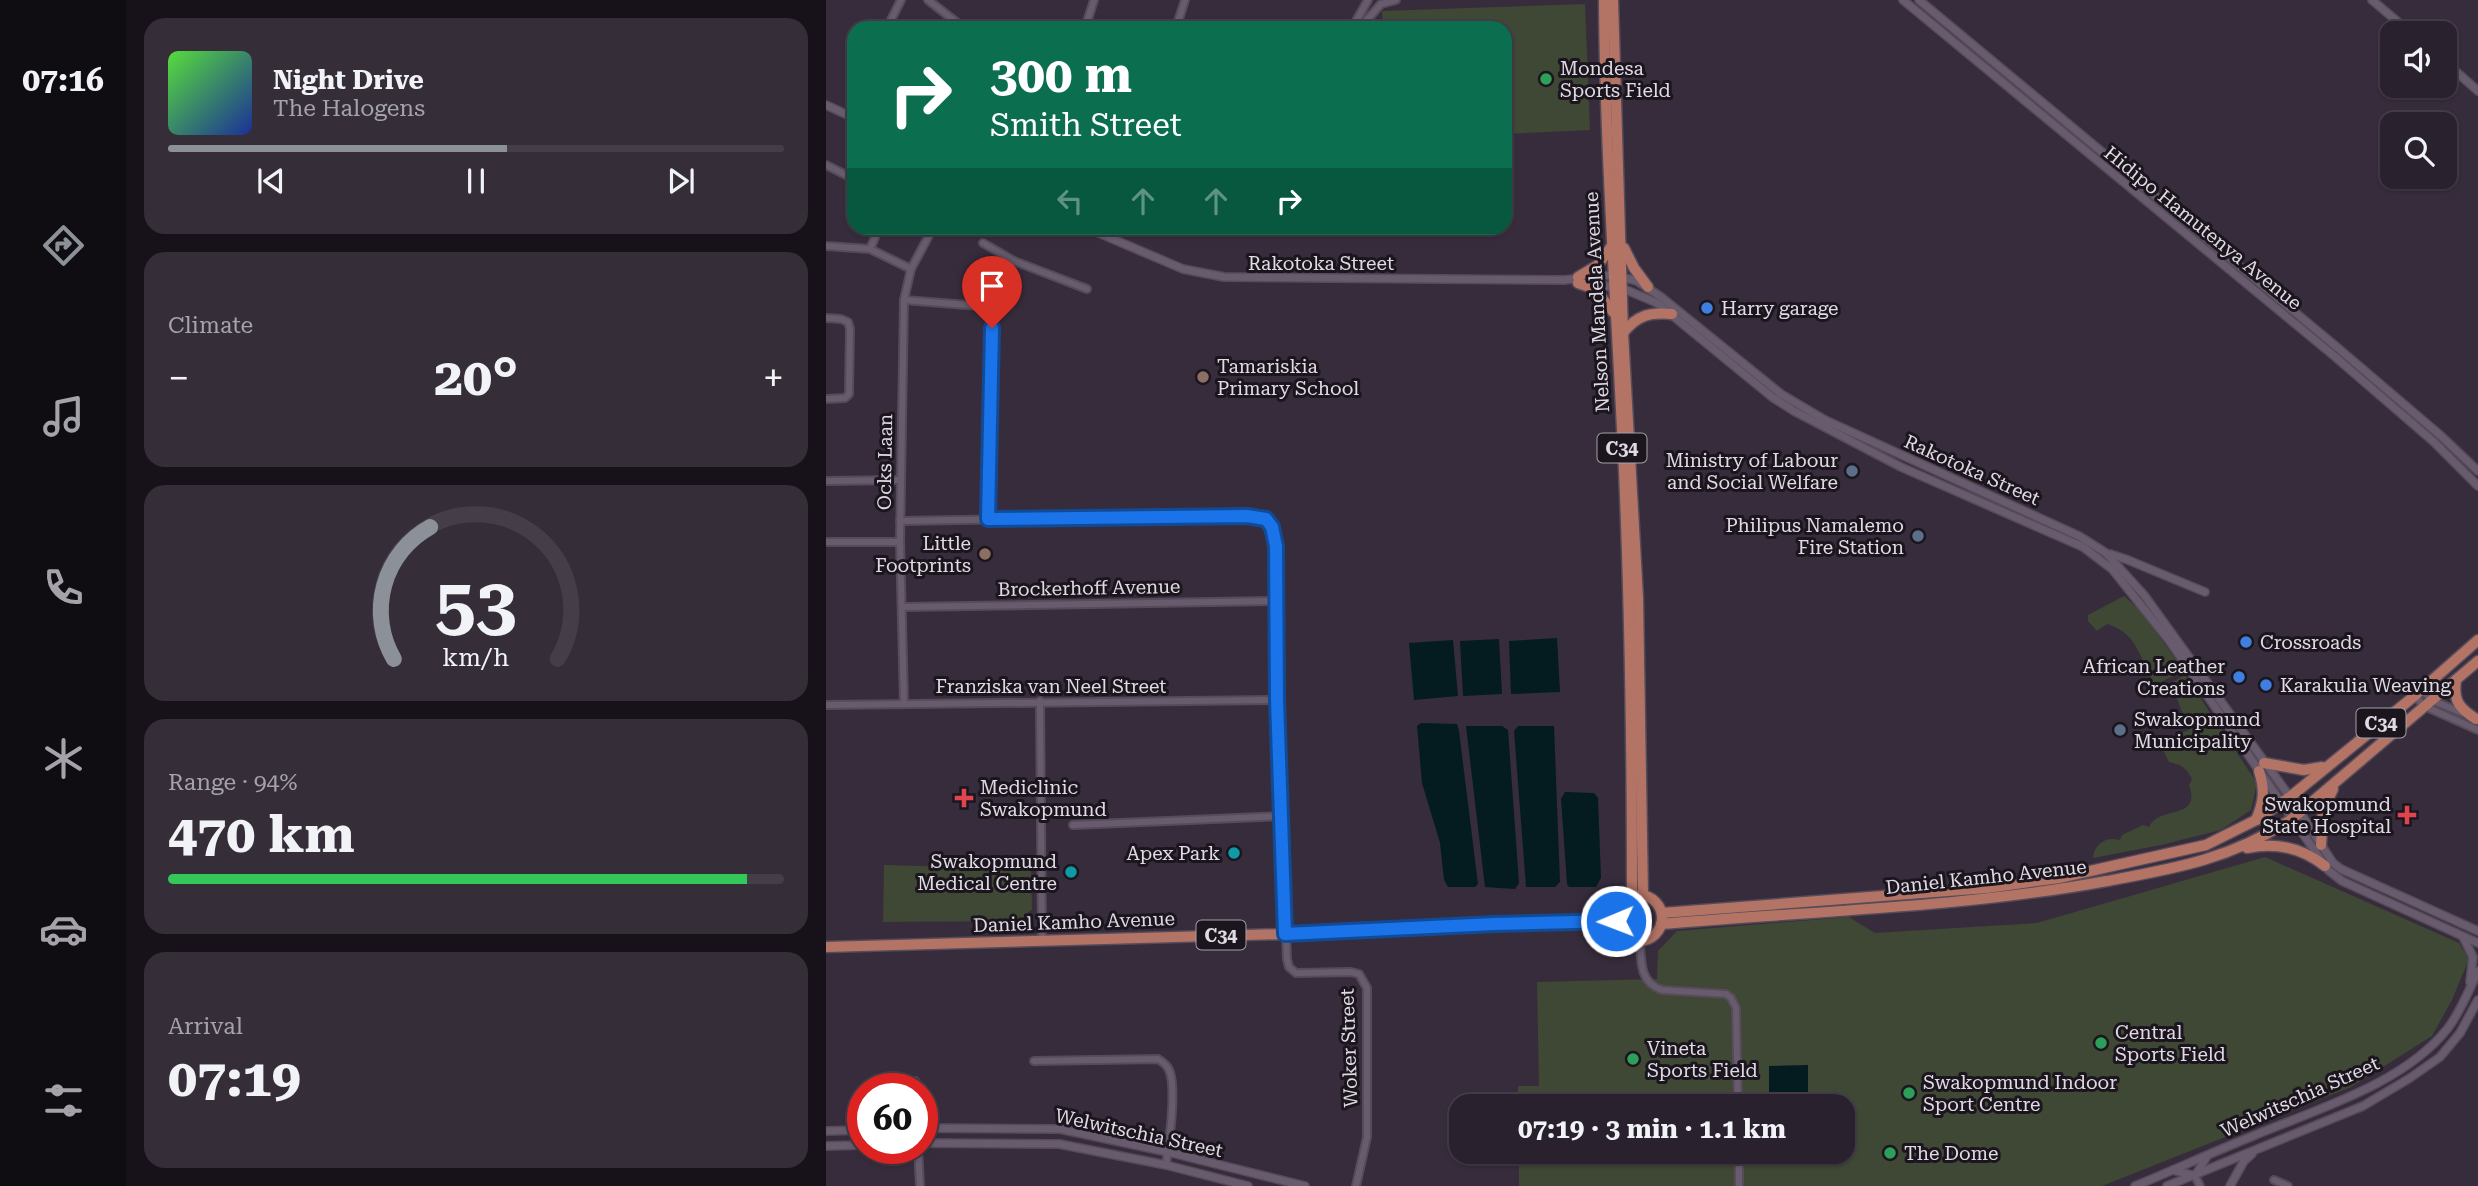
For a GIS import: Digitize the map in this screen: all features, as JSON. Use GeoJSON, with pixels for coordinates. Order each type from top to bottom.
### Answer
{"type":"FeatureCollection","features":[{"type":"Feature","properties":{"kind":"main road","name":"Nelson Mandela Avenue"},"geometry":{"type":"LineString","coordinates":[[1604,0],[1611,247],[1618,275]]}},
{"type":"Feature","properties":{"kind":"main road","name":"Nelson Mandela Avenue"},"geometry":{"type":"LineString","coordinates":[[1613,0],[1618,287],[1638,598],[1638,895]]}},
{"type":"Feature","properties":{"kind":"main road"},"geometry":{"type":"LineString","coordinates":[[1619,238],[1628,258],[1648,287]]}},
{"type":"Feature","properties":{"kind":"main road"},"geometry":{"type":"LineString","coordinates":[[1611,247],[1598,265],[1578,280],[1602,294],[1615,315]]}},
{"type":"Feature","properties":{"kind":"main road","name":"Nelson Mandela Avenue"},"geometry":{"type":"LineString","coordinates":[[1618,287],[1615,315],[1629,609],[1638,895]]}},
{"type":"Feature","properties":{"kind":"main road"},"geometry":{"type":"LineString","coordinates":[[1623,334],[1630,324],[1645,314],[1672,314]]}},
{"type":"Feature","properties":{"kind":"main road","name":"C34"},"geometry":{"type":"LineString","coordinates":[[2285,800],[2478,640]]}},
{"type":"Feature","properties":{"kind":"main road","name":"C34"},"geometry":{"type":"LineString","coordinates":[[2296,816],[2478,661]]}},
{"type":"Feature","properties":{"kind":"main road"},"geometry":{"type":"LineString","coordinates":[[2456,680],[2454,694],[2458,705],[2477,719]]}},
{"type":"Feature","properties":{"kind":"main road"},"geometry":{"type":"LineString","coordinates":[[2256,820],[2264,798],[2262,767],[2304,770],[2326,766]]}},
{"type":"Feature","properties":{"kind":"main road"},"geometry":{"type":"LineString","coordinates":[[2321,845],[2326,802],[2344,774]]}},
{"type":"Feature","properties":{"kind":"main road","name":"Daniel Kamho Avenue"},"geometry":{"type":"LineString","coordinates":[[1662,919],[2059,878],[2206,845],[2256,820],[2285,800]]}},
{"type":"Feature","properties":{"kind":"main road","name":"Daniel Kamho Avenue"},"geometry":{"type":"LineString","coordinates":[[1662,919],[2026,894],[2186,866],[2230,852],[2296,816]]}},
{"type":"Feature","properties":{"kind":"main road"},"geometry":{"type":"LineString","coordinates":[[2230,852],[2271,845],[2308,854],[2325,866]]}},
{"type":"Feature","properties":{"kind":"main road"},"geometry":{"type":"LineString","coordinates":[[1638,895],[1655,901],[1662,919],[1655,936],[1640,942],[1625,937],[1616,921],[1619,905],[1638,895]]}},
{"type":"Feature","properties":{"kind":"main road","name":"Daniel Kamho Avenue"},"geometry":{"type":"LineString","coordinates":[[826,947],[1285,934],[1616,921]]}},
{"type":"Feature","properties":{"kind":"street"},"geometry":{"type":"LineString","coordinates":[[890,21],[901,0]]}},
{"type":"Feature","properties":{"kind":"street"},"geometry":{"type":"LineString","coordinates":[[928,0],[955,21]]}},
{"type":"Feature","properties":{"kind":"street"},"geometry":{"type":"LineString","coordinates":[[1087,21],[1094,0]]}},
{"type":"Feature","properties":{"kind":"street"},"geometry":{"type":"LineString","coordinates":[[1178,21],[1185,0]]}},
{"type":"Feature","properties":{"kind":"street"},"geometry":{"type":"LineString","coordinates":[[1356,21],[1368,0]]}},
{"type":"Feature","properties":{"kind":"street"},"geometry":{"type":"LineString","coordinates":[[1366,21],[1381,4],[1396,0]]}},
{"type":"Feature","properties":{"kind":"street","name":"Hidipo Hamutenya Avenue"},"geometry":{"type":"LineString","coordinates":[[1903,0],[2333,355],[2434,443],[2478,486]]}},
{"type":"Feature","properties":{"kind":"street","name":"Hidipo Hamutenya Avenue"},"geometry":{"type":"LineString","coordinates":[[1919,0],[2338,348],[2478,471]]}},
{"type":"Feature","properties":{"kind":"street"},"geometry":{"type":"LineString","coordinates":[[2372,0],[2397,21]]}},
{"type":"Feature","properties":{"kind":"street"},"geometry":{"type":"LineString","coordinates":[[2457,73],[2478,91]]}},
{"type":"Feature","properties":{"kind":"street"},"geometry":{"type":"LineString","coordinates":[[826,105],[847,115]]}},
{"type":"Feature","properties":{"kind":"street"},"geometry":{"type":"LineString","coordinates":[[826,165],[847,176]]}},
{"type":"Feature","properties":{"kind":"street"},"geometry":{"type":"LineString","coordinates":[[870,249],[876,235]]}},
{"type":"Feature","properties":{"kind":"street","name":"Ocks Laan"},"geometry":{"type":"LineString","coordinates":[[904,703],[900,480],[904,300],[911,269],[929,235]]}},
{"type":"Feature","properties":{"kind":"street","name":"Rakotoka Street"},"geometry":{"type":"LineString","coordinates":[[1103,235],[1183,269],[1224,277],[1578,280],[1618,275],[1648,287],[1781,394],[1803,407],[1894,452],[2079,536],[2106,553],[2144,595],[2296,816]]}},
{"type":"Feature","properties":{"kind":"street"},"geometry":{"type":"LineString","coordinates":[[983,243],[1014,261],[1087,289]]}},
{"type":"Feature","properties":{"kind":"street"},"geometry":{"type":"LineString","coordinates":[[826,246],[870,249],[911,269]]}},
{"type":"Feature","properties":{"kind":"street"},"geometry":{"type":"LineString","coordinates":[[988,519],[992,307],[1005,272],[1014,261]]}},
{"type":"Feature","properties":{"kind":"street","name":"Rakotoka Street"},"geometry":{"type":"LineString","coordinates":[[1578,280],[1618,287],[1657,303],[1772,397],[1794,411],[1901,467],[2082,547],[2127,587],[2262,767]]}},
{"type":"Feature","properties":{"kind":"street"},"geometry":{"type":"LineString","coordinates":[[904,300],[992,307]]}},
{"type":"Feature","properties":{"kind":"street"},"geometry":{"type":"LineString","coordinates":[[826,318],[848,322],[850,329],[849,394],[845,398],[826,399]]}},
{"type":"Feature","properties":{"kind":"street"},"geometry":{"type":"LineString","coordinates":[[826,481],[900,480]]}},
{"type":"Feature","properties":{"kind":"street"},"geometry":{"type":"LineString","coordinates":[[900,521],[1247,516],[1266,519],[1272,527],[1276,546],[1277,700],[1285,934]]}},
{"type":"Feature","properties":{"kind":"street"},"geometry":{"type":"LineString","coordinates":[[826,542],[900,542]]}},
{"type":"Feature","properties":{"kind":"street"},"geometry":{"type":"LineString","coordinates":[[2106,553],[2205,592]]}},
{"type":"Feature","properties":{"kind":"street","name":"Brockerhoff Avenue"},"geometry":{"type":"LineString","coordinates":[[903,607],[1276,601]]}},
{"type":"Feature","properties":{"kind":"street"},"geometry":{"type":"LineString","coordinates":[[2418,692],[2428,703],[2478,730]]}},
{"type":"Feature","properties":{"kind":"street","name":"Franziska van Neel Street"},"geometry":{"type":"LineString","coordinates":[[826,705],[1277,700]]}},
{"type":"Feature","properties":{"kind":"street"},"geometry":{"type":"LineString","coordinates":[[1040,701],[1042,940]]}},
{"type":"Feature","properties":{"kind":"street"},"geometry":{"type":"LineString","coordinates":[[2428,703],[2477,719]]}},
{"type":"Feature","properties":{"kind":"street"},"geometry":{"type":"LineString","coordinates":[[1073,825],[1280,816]]}},
{"type":"Feature","properties":{"kind":"street"},"geometry":{"type":"LineString","coordinates":[[2296,816],[2333,863],[2341,869],[2478,931]]}},
{"type":"Feature","properties":{"kind":"street"},"geometry":{"type":"LineString","coordinates":[[2296,816],[2325,866],[2342,881],[2478,943]]}},
{"type":"Feature","properties":{"kind":"street","name":"Woker Street"},"geometry":{"type":"LineString","coordinates":[[1285,934],[1287,959],[1292,971],[1351,972],[1359,974],[1367,988],[1367,1137],[1356,1186]]}},
{"type":"Feature","properties":{"kind":"street"},"geometry":{"type":"LineString","coordinates":[[2462,935],[2473,957],[2471,986]]}},
{"type":"Feature","properties":{"kind":"street"},"geometry":{"type":"LineString","coordinates":[[1640,942],[1642,969],[1653,988],[1726,993],[1731,998],[1736,1008],[1738,1094]]}},
{"type":"Feature","properties":{"kind":"street","name":"Welwitschia Street"},"geometry":{"type":"LineString","coordinates":[[2134,1186],[2357,1093],[2403,1067],[2447,1029],[2461,1008],[2478,971]]}},
{"type":"Feature","properties":{"kind":"street","name":"Welwitschia Street"},"geometry":{"type":"LineString","coordinates":[[2167,1186],[2363,1106],[2410,1078],[2440,1057],[2460,1033],[2478,1000]]}},
{"type":"Feature","properties":{"kind":"street"},"geometry":{"type":"LineString","coordinates":[[1034,1061],[1158,1059],[1166,1064],[1171,1073],[1171,1135],[1166,1165]]}},
{"type":"Feature","properties":{"kind":"street","name":"Welwitschia Street"},"geometry":{"type":"LineString","coordinates":[[938,1128],[1060,1129],[1305,1186]]}},
{"type":"Feature","properties":{"kind":"street"},"geometry":{"type":"LineString","coordinates":[[826,1131],[847,1130]]}},
{"type":"Feature","properties":{"kind":"street","name":"Welwitschia Street"},"geometry":{"type":"LineString","coordinates":[[938,1143],[1050,1143],[1166,1165],[1245,1186]]}},
{"type":"Feature","properties":{"kind":"street"},"geometry":{"type":"LineString","coordinates":[[826,1146],[847,1145]]}},
{"type":"Feature","properties":{"kind":"street"},"geometry":{"type":"LineString","coordinates":[[2230,1186],[2245,1161],[2257,1149]]}},
{"type":"Feature","properties":{"kind":"street"},"geometry":{"type":"LineString","coordinates":[[2195,1176],[2208,1155]]}},
{"type":"Feature","properties":{"kind":"street"},"geometry":{"type":"LineString","coordinates":[[919,1164],[920,1186]]}},
{"type":"Feature","properties":{"kind":"street"},"geometry":{"type":"LineString","coordinates":[[1739,1164],[1739,1186]]}},
{"type":"Feature","properties":{"kind":"street"},"geometry":{"type":"LineString","coordinates":[[2173,1170],[2195,1176],[2200,1186]]}},
{"type":"Feature","properties":{"kind":"street"},"geometry":{"type":"LineString","coordinates":[[1245,1186],[1247,1172]]}},
{"type":"Feature","properties":{"kind":"street"},"geometry":{"type":"LineString","coordinates":[[2274,1180],[2288,1186]]}},
{"type":"Feature","properties":{"kind":"shaded area","name":"Mondesa Sports Field"},"geometry":{"type":"Polygon","coordinates":[[[1585,4],[1590,130],[1512,134],[1512,21],[1383,21],[1382,11],[1585,4]]]}},
{"type":"Feature","properties":{"kind":"shaded area"},"geometry":{"type":"Polygon","coordinates":[[[2124,596],[2143,613],[2184,671],[2148,688],[2145,683],[2151,678],[2130,638],[2107,624],[2097,631],[2088,621],[2088,615],[2124,596]]]}},
{"type":"Feature","properties":{"kind":"shaded area"},"geometry":{"type":"Polygon","coordinates":[[[1557,638],[1560,692],[1511,694],[1509,641],[1557,638]]]}},
{"type":"Feature","properties":{"kind":"shaded area"},"geometry":{"type":"Polygon","coordinates":[[[1499,639],[1502,694],[1463,696],[1460,641],[1499,639]]]}},
{"type":"Feature","properties":{"kind":"shaded area"},"geometry":{"type":"Polygon","coordinates":[[[1453,640],[1458,696],[1414,700],[1409,643],[1453,640]]]}},
{"type":"Feature","properties":{"kind":"shaded area"},"geometry":{"type":"Polygon","coordinates":[[[2185,675],[2257,783],[2251,810],[2221,830],[2093,858],[2102,842],[2120,840],[2122,835],[2143,825],[2149,827],[2161,816],[2190,804],[2189,785],[2192,779],[2183,767],[2169,762],[2159,742],[2189,730],[2171,683],[2185,675]]]}},
{"type":"Feature","properties":{"kind":"shaded area"},"geometry":{"type":"Polygon","coordinates":[[[1421,723],[1457,724],[1478,884],[1475,887],[1448,887],[1444,880],[1440,843],[1422,783],[1417,726],[1421,723]]]}},
{"type":"Feature","properties":{"kind":"shaded area"},"geometry":{"type":"Polygon","coordinates":[[[1466,726],[1502,726],[1508,730],[1519,883],[1515,889],[1485,887],[1466,726]]]}},
{"type":"Feature","properties":{"kind":"shaded area"},"geometry":{"type":"Polygon","coordinates":[[[1518,726],[1554,726],[1560,882],[1555,887],[1526,887],[1514,731],[1518,726]]]}},
{"type":"Feature","properties":{"kind":"shaded area"},"geometry":{"type":"Polygon","coordinates":[[[1565,792],[1594,793],[1598,798],[1601,878],[1596,887],[1569,887],[1567,884],[1561,799],[1565,792]]]}},
{"type":"Feature","properties":{"kind":"shaded area"},"geometry":{"type":"Polygon","coordinates":[[[2265,857],[2459,943],[2469,959],[2452,1000],[2432,1036],[2351,1087],[2102,1186],[1519,1186],[1519,1164],[1855,1164],[1855,1094],[1518,1094],[1518,1086],[1539,1086],[1537,982],[1657,979],[1658,951],[1677,931],[1849,917],[1875,933],[2037,923],[2265,857]]]}},
{"type":"Feature","properties":{"kind":"shaded area"},"geometry":{"type":"Polygon","coordinates":[[[884,865],[1031,869],[1032,909],[1020,921],[883,922],[884,865]]]}},
{"type":"Feature","properties":{"kind":"shaded area"},"geometry":{"type":"Polygon","coordinates":[[[1808,1065],[1808,1094],[1769,1094],[1769,1066],[1808,1065]]]}},
{"type":"Feature","properties":{"kind":"place","name":"Mondesa Sports Field"},"geometry":{"type":"Point","coordinates":[1546,79]}},
{"type":"Feature","properties":{"kind":"place","name":"Harry garage"},"geometry":{"type":"Point","coordinates":[1707,308]}},
{"type":"Feature","properties":{"kind":"place","name":"Tamariskia Primary School"},"geometry":{"type":"Point","coordinates":[1203,377]}},
{"type":"Feature","properties":{"kind":"place","name":"Ministry of Labour and Social Welfare"},"geometry":{"type":"Point","coordinates":[1852,471]}},
{"type":"Feature","properties":{"kind":"place","name":"Philipus Namalemo Fire Station"},"geometry":{"type":"Point","coordinates":[1918,536]}},
{"type":"Feature","properties":{"kind":"place","name":"Little Footprints"},"geometry":{"type":"Point","coordinates":[985,554]}},
{"type":"Feature","properties":{"kind":"place","name":"Crossroads"},"geometry":{"type":"Point","coordinates":[2246,642]}},
{"type":"Feature","properties":{"kind":"place","name":"African Leather Creations"},"geometry":{"type":"Point","coordinates":[2239,677]}},
{"type":"Feature","properties":{"kind":"place","name":"Karakulia Weaving"},"geometry":{"type":"Point","coordinates":[2266,685]}},
{"type":"Feature","properties":{"kind":"place","name":"Swakopmund Municipality"},"geometry":{"type":"Point","coordinates":[2120,730]}},
{"type":"Feature","properties":{"kind":"place","name":"Mediclinic Swakopmund"},"geometry":{"type":"Point","coordinates":[964,798]}},
{"type":"Feature","properties":{"kind":"place","name":"Swakopmund State Hospital"},"geometry":{"type":"Point","coordinates":[2407,815]}},
{"type":"Feature","properties":{"kind":"place","name":"Apex Park"},"geometry":{"type":"Point","coordinates":[1234,853]}},
{"type":"Feature","properties":{"kind":"place","name":"Swakopmund Medical Centre"},"geometry":{"type":"Point","coordinates":[1071,872]}},
{"type":"Feature","properties":{"kind":"place","name":"Central Sports Field"},"geometry":{"type":"Point","coordinates":[2101,1043]}},
{"type":"Feature","properties":{"kind":"place","name":"Vineta Sports Field"},"geometry":{"type":"Point","coordinates":[1633,1059]}},
{"type":"Feature","properties":{"kind":"place","name":"Swakopmund Indoor Sport Centre"},"geometry":{"type":"Point","coordinates":[1909,1093]}},
{"type":"Feature","properties":{"kind":"place","name":"The Dome"},"geometry":{"type":"Point","coordinates":[1890,1153]}},
{"type":"Feature","properties":{"kind":"route"},"geometry":{"type":"LineString","coordinates":[[992,328],[988,519],[1247,516],[1266,519],[1272,527],[1276,546],[1277,700],[1285,934],[1616,921]]}}]}
